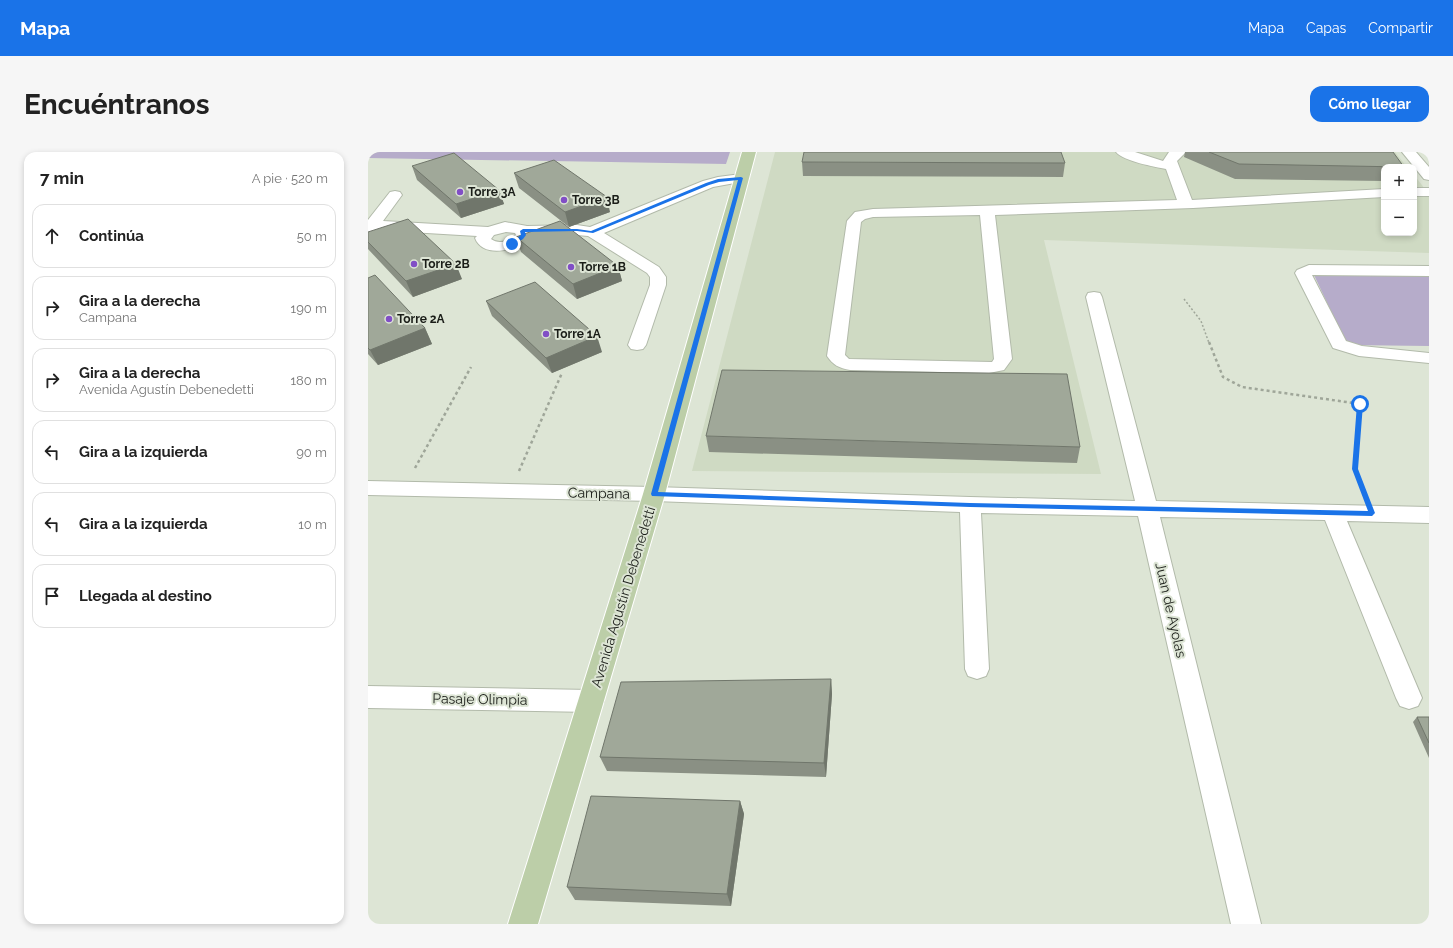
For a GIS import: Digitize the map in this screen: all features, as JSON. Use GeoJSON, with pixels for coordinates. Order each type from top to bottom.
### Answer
{"type":"FeatureCollection","features":[{"type":"Feature","properties":{"kind":"main road","name":"Avenida Agustín Debenedetti"},"geometry":{"type":"LineString","coordinates":[[523,924],[654,494],[749,152]]}},
{"type":"Feature","properties":{"kind":"street"},"geometry":{"type":"LineString","coordinates":[[1123,152],[1141,159],[1173,167]]}},
{"type":"Feature","properties":{"kind":"street"},"geometry":{"type":"LineString","coordinates":[[1179,152],[1172,156],[1170,161],[1186,204]]}},
{"type":"Feature","properties":{"kind":"street"},"geometry":{"type":"LineString","coordinates":[[1409,152],[1429,176]]}},
{"type":"Feature","properties":{"kind":"street"},"geometry":{"type":"LineString","coordinates":[[592,232],[718,180],[741,178]]}},
{"type":"Feature","properties":{"kind":"street"},"geometry":{"type":"LineString","coordinates":[[1417,192],[1429,192]]}},
{"type":"Feature","properties":{"kind":"street"},"geometry":{"type":"LineString","coordinates":[[987,210],[1003,359],[998,366],[989,368],[858,366],[843,363],[836,356],[854,221],[860,215],[873,213],[1299,200],[1381,194]]}},
{"type":"Feature","properties":{"kind":"street"},"geometry":{"type":"LineString","coordinates":[[370,227],[395,195]]}},
{"type":"Feature","properties":{"kind":"street"},"geometry":{"type":"LineString","coordinates":[[370,227],[489,232],[505,227],[516,227],[523,231],[577,230],[592,232],[652,270],[658,277],[658,285],[637,345]]}},
{"type":"Feature","properties":{"kind":"street"},"geometry":{"type":"LineString","coordinates":[[1429,271],[1309,270],[1303,273],[1339,344],[1358,351],[1429,358]]}},
{"type":"Feature","properties":{"kind":"street","name":"Juan de Ayolas"},"geometry":{"type":"LineString","coordinates":[[1094,297],[1147,508],[1246,924]]}},
{"type":"Feature","properties":{"kind":"street","name":"Campana"},"geometry":{"type":"LineString","coordinates":[[368,488],[654,494],[970,505],[1429,515]]}},
{"type":"Feature","properties":{"kind":"street"},"geometry":{"type":"LineString","coordinates":[[970,505],[977,668]]}},
{"type":"Feature","properties":{"kind":"street"},"geometry":{"type":"LineString","coordinates":[[1333,513],[1409,698]]}},
{"type":"Feature","properties":{"kind":"street","name":"Pasaje Olimpia"},"geometry":{"type":"LineString","coordinates":[[368,697],[591,700]]}},
{"type":"Feature","properties":{"kind":"path"},"geometry":{"type":"LineString","coordinates":[[1184,299],[1201,321],[1223,377],[1242,387],[1360,404],[1355,469],[1372,513]]}},
{"type":"Feature","properties":{"kind":"path"},"geometry":{"type":"LineString","coordinates":[[403,489],[471,366]]}},
{"type":"Feature","properties":{"kind":"path"},"geometry":{"type":"LineString","coordinates":[[510,491],[562,373]]}},
{"type":"Feature","properties":{"kind":"shaded area"},"geometry":{"type":"Polygon","coordinates":[[[368,152],[730,152],[726,164],[368,158],[368,152]]]}},
{"type":"Feature","properties":{"kind":"shaded area"},"geometry":{"type":"Polygon","coordinates":[[[775,152],[1395,152],[1405,164],[1381,164],[1381,236],[1417,236],[1417,179],[1429,194],[1429,253],[1044,240],[1101,474],[692,471],[775,152]]]}},
{"type":"Feature","properties":{"kind":"shaded area"},"geometry":{"type":"Polygon","coordinates":[[[1314,275],[1429,276],[1429,346],[1347,345],[1314,275]]]}},
{"type":"Feature","properties":{"kind":"building"},"geometry":{"type":"Polygon","coordinates":[[[804,152],[1061,152],[1065,163],[802,162],[804,152]]]}},
{"type":"Feature","properties":{"kind":"building"},"geometry":{"type":"Polygon","coordinates":[[[1209,152],[1393,152],[1402,164],[1381,164],[1381,167],[1239,164],[1209,152]]]}},
{"type":"Feature","properties":{"kind":"building"},"geometry":{"type":"Polygon","coordinates":[[[454,153],[499,190],[456,204],[412,166],[454,153]]]}},
{"type":"Feature","properties":{"kind":"building"},"geometry":{"type":"Polygon","coordinates":[[[554,160],[607,197],[565,212],[514,173],[554,160]]]}},
{"type":"Feature","properties":{"kind":"building","name":"Torre 2B"},"geometry":{"type":"Polygon","coordinates":[[[408,219],[456,264],[406,281],[368,242],[368,232],[408,219]]]}},
{"type":"Feature","properties":{"kind":"building"},"geometry":{"type":"Polygon","coordinates":[[[560,221],[618,266],[573,284],[516,237],[560,221]]]}},
{"type":"Feature","properties":{"kind":"building","name":"Torre 2A"},"geometry":{"type":"Polygon","coordinates":[[[375,275],[425,328],[370,350],[368,348],[368,278],[375,275]]]}},
{"type":"Feature","properties":{"kind":"building","name":"Torre 1A"},"geometry":{"type":"Polygon","coordinates":[[[535,282],[597,336],[546,358],[486,301],[535,282]]]}},
{"type":"Feature","properties":{"kind":"building"},"geometry":{"type":"Polygon","coordinates":[[[722,370],[1067,374],[1080,447],[706,436],[722,370]]]}},
{"type":"Feature","properties":{"kind":"building"},"geometry":{"type":"Polygon","coordinates":[[[831,679],[824,763],[600,757],[621,682],[831,679]]]}},
{"type":"Feature","properties":{"kind":"building"},"geometry":{"type":"Polygon","coordinates":[[[1417,717],[1429,717],[1429,743],[1417,717]]]}},
{"type":"Feature","properties":{"kind":"building"},"geometry":{"type":"Polygon","coordinates":[[[591,796],[740,801],[727,894],[567,887],[591,796]]]}},
{"type":"Feature","properties":{"kind":"place","name":"Torre 3A"},"geometry":{"type":"Point","coordinates":[460,192]}},
{"type":"Feature","properties":{"kind":"place","name":"Torre 3B"},"geometry":{"type":"Point","coordinates":[564,200]}},
{"type":"Feature","properties":{"kind":"place","name":"Torre 2B"},"geometry":{"type":"Point","coordinates":[414,264]}},
{"type":"Feature","properties":{"kind":"place","name":"Torre 1B"},"geometry":{"type":"Point","coordinates":[571,267]}},
{"type":"Feature","properties":{"kind":"place","name":"Torre 2A"},"geometry":{"type":"Point","coordinates":[389,319]}},
{"type":"Feature","properties":{"kind":"place","name":"Torre 1A"},"geometry":{"type":"Point","coordinates":[546,334]}},
{"type":"Feature","properties":{"kind":"route"},"geometry":{"type":"LineString","coordinates":[[512,244],[522,238],[524,235],[523,231],[577,230],[592,232],[718,180],[741,178],[654,494],[970,505],[1372,513],[1355,469],[1360,404]]}}]}
